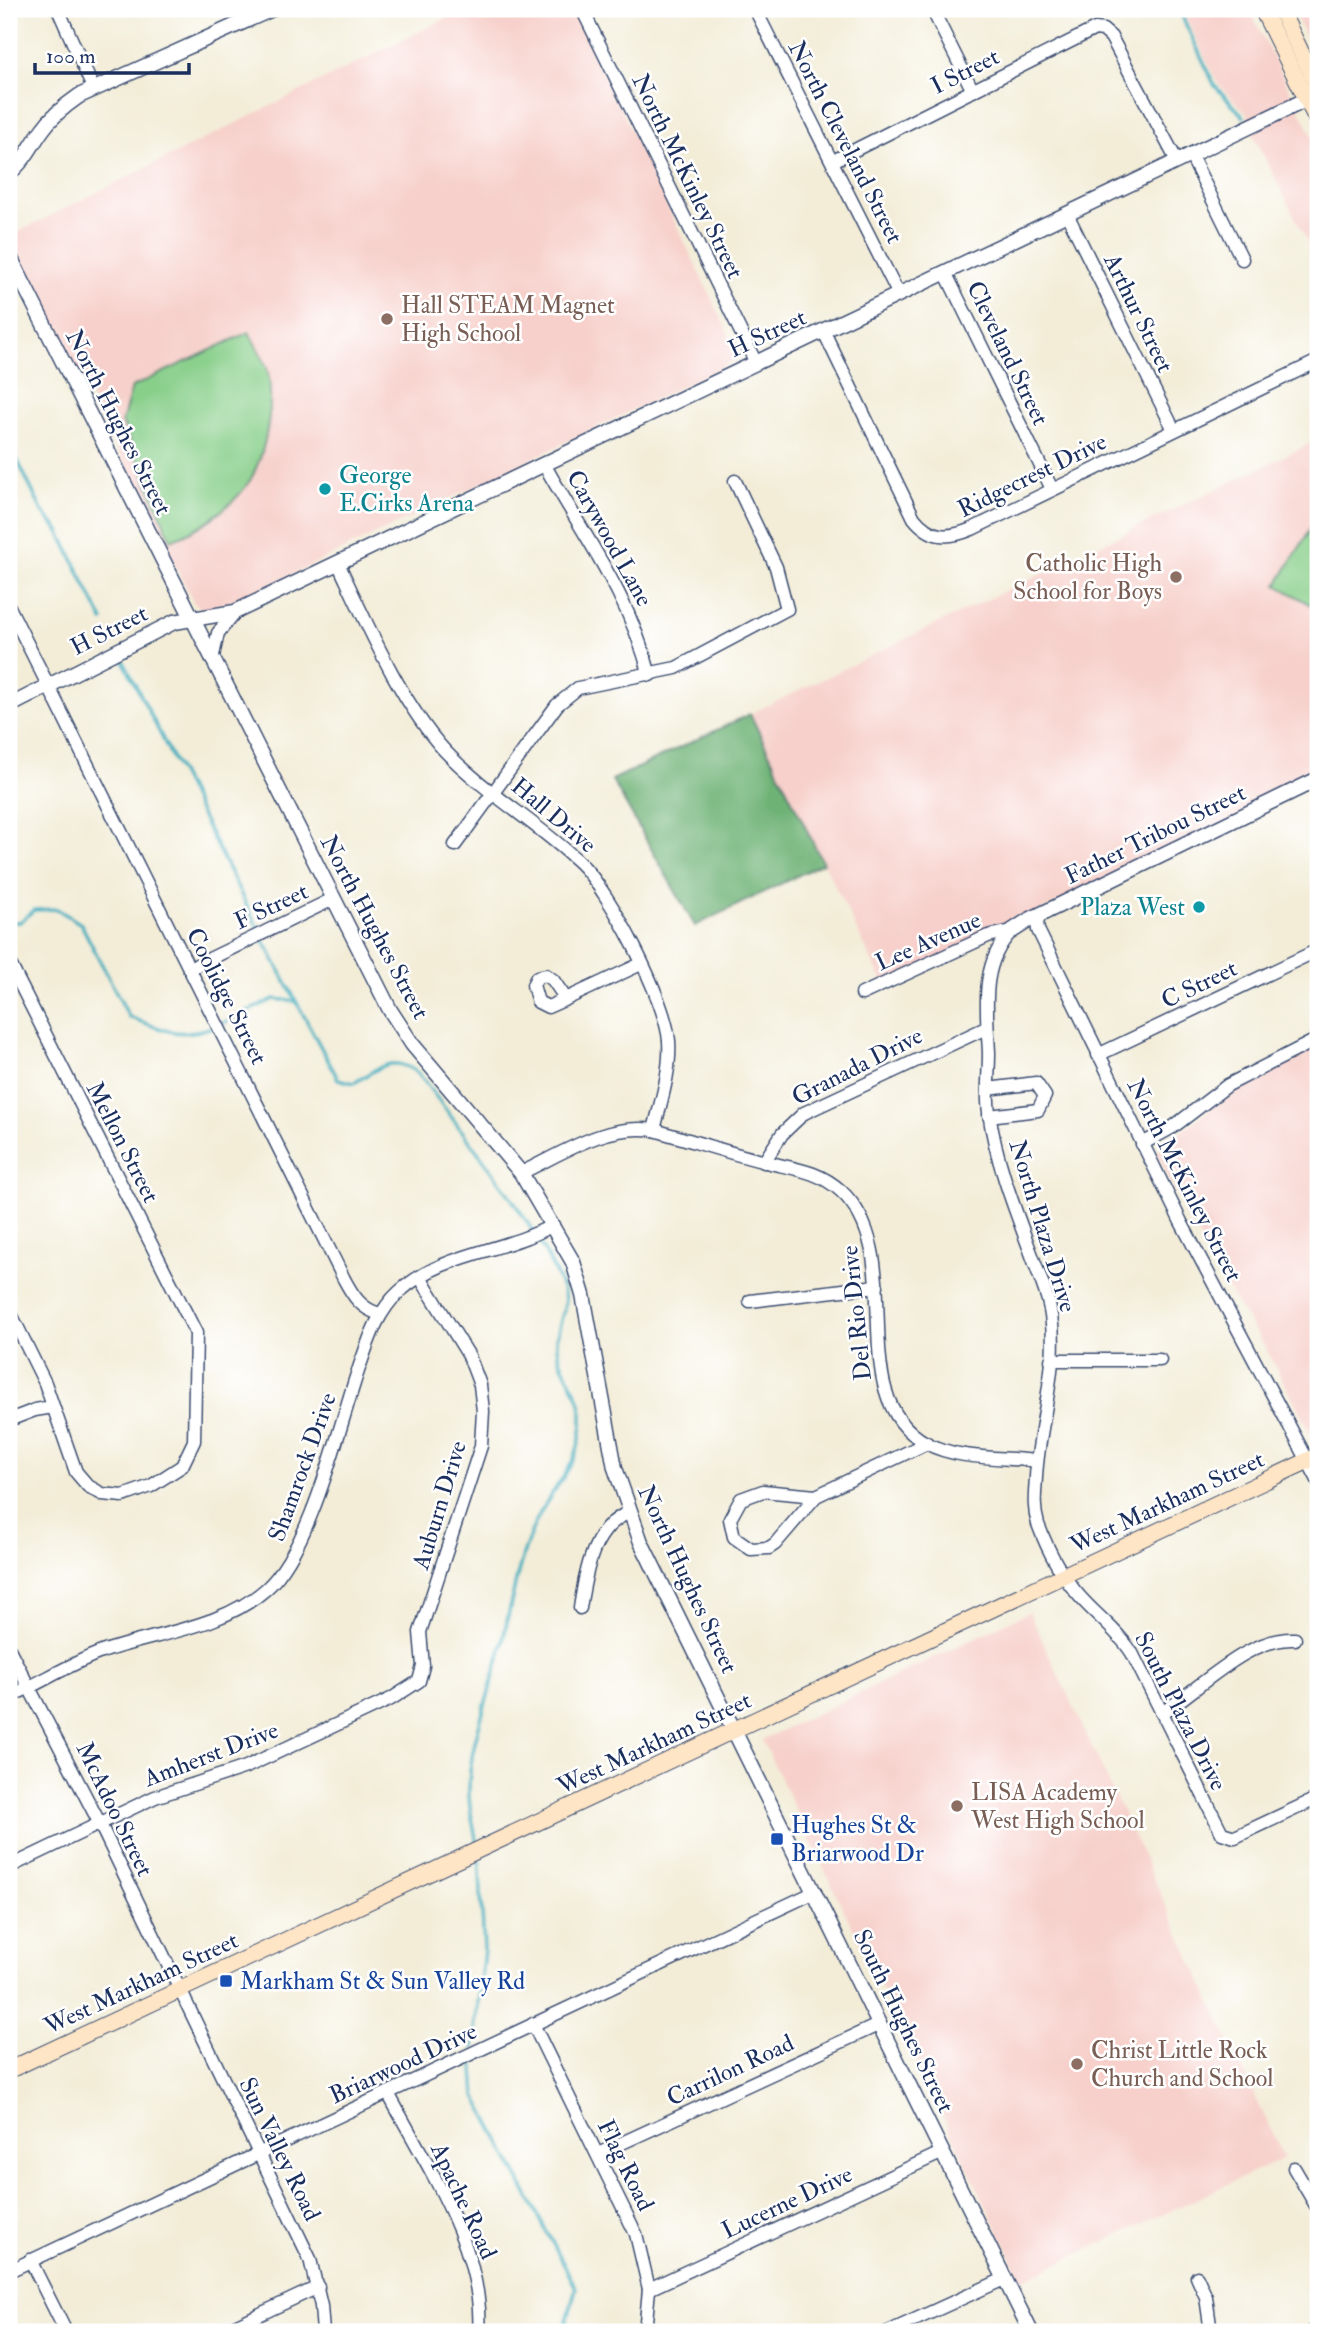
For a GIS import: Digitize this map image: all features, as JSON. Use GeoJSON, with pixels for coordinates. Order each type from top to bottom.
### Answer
{"type":"FeatureCollection","features":[{"type":"Feature","properties":{"kind":"main road"},"geometry":{"type":"LineString","coordinates":[[1262,9],[1312,97],[1318,122]]}},
{"type":"Feature","properties":{"kind":"main road"},"geometry":{"type":"LineString","coordinates":[[1280,9],[1318,87]]}},
{"type":"Feature","properties":{"kind":"main road","name":"West Markham Street"},"geometry":{"type":"LineString","coordinates":[[9,2070],[1313,1458]]}},
{"type":"Feature","properties":{"kind":"street"},"geometry":{"type":"LineString","coordinates":[[58,9],[93,88]]}},
{"type":"Feature","properties":{"kind":"street"},"geometry":{"type":"LineString","coordinates":[[9,173],[23,162],[43,128],[62,107],[93,88],[272,9]]}},
{"type":"Feature","properties":{"kind":"street","name":"North McKinley Street"},"geometry":{"type":"LineString","coordinates":[[582,9],[756,363]]}},
{"type":"Feature","properties":{"kind":"street","name":"North Cleveland Street"},"geometry":{"type":"LineString","coordinates":[[755,9],[899,295]]}},
{"type":"Feature","properties":{"kind":"street"},"geometry":{"type":"LineString","coordinates":[[932,9],[973,91]]}},
{"type":"Feature","properties":{"kind":"street","name":"I Street"},"geometry":{"type":"LineString","coordinates":[[833,161],[1090,31],[1103,30],[1113,41],[1183,158]]}},
{"type":"Feature","properties":{"kind":"street","name":"H Street"},"geometry":{"type":"LineString","coordinates":[[9,706],[174,622],[235,612],[1312,97]]}},
{"type":"Feature","properties":{"kind":"street"},"geometry":{"type":"LineString","coordinates":[[1183,158],[1242,259]]}},
{"type":"Feature","properties":{"kind":"street","name":"Arthur Street"},"geometry":{"type":"LineString","coordinates":[[1067,214],[1174,430]]}},
{"type":"Feature","properties":{"kind":"street","name":"North Hughes Street"},"geometry":{"type":"LineString","coordinates":[[9,255],[333,900],[403,1032],[520,1173],[553,1225],[578,1278],[615,1468],[630,1512],[646,1553],[735,1730]]}},
{"type":"Feature","properties":{"kind":"street","name":"Cleveland Street"},"geometry":{"type":"LineString","coordinates":[[946,274],[1052,489]]}},
{"type":"Feature","properties":{"kind":"street","name":"Ridgecrest Drive"},"geometry":{"type":"LineString","coordinates":[[824,332],[910,511],[926,531],[943,537],[960,534],[1318,361]]}},
{"type":"Feature","properties":{"kind":"street","name":"Carywood Lane"},"geometry":{"type":"LineString","coordinates":[[544,464],[602,558],[633,620],[650,675]]}},
{"type":"Feature","properties":{"kind":"street"},"geometry":{"type":"LineString","coordinates":[[455,845],[557,705],[571,692],[676,668],[788,608],[776,568],[735,481]]}},
{"type":"Feature","properties":{"kind":"street","name":"Hall Drive"},"geometry":{"type":"LineString","coordinates":[[338,563],[404,692],[428,730],[447,752],[590,874],[610,904],[659,1000],[669,1042],[667,1070],[654,1130]]}},
{"type":"Feature","properties":{"kind":"street","name":"Coolidge Street"},"geometry":{"type":"LineString","coordinates":[[9,607],[353,1295],[368,1311],[380,1314]]}},
{"type":"Feature","properties":{"kind":"street"},"geometry":{"type":"LineString","coordinates":[[212,660],[218,633],[235,612]]}},
{"type":"Feature","properties":{"kind":"street","name":"Father Tribou Street"},"geometry":{"type":"LineString","coordinates":[[1012,931],[1041,914],[1318,779]]}},
{"type":"Feature","properties":{"kind":"street","name":"F Street"},"geometry":{"type":"LineString","coordinates":[[188,968],[333,900]]}},
{"type":"Feature","properties":{"kind":"street","name":"North McKinley Street"},"geometry":{"type":"LineString","coordinates":[[1041,914],[1037,922],[1038,930],[1098,1055],[1142,1144],[1313,1458],[1318,1480]]}},
{"type":"Feature","properties":{"kind":"street","name":"Lee Avenue"},"geometry":{"type":"LineString","coordinates":[[862,994],[988,936],[1012,931]]}},
{"type":"Feature","properties":{"kind":"street","name":"North Plaza Drive"},"geometry":{"type":"LineString","coordinates":[[1012,931],[1000,945],[990,968],[986,1027],[989,1116],[1000,1159],[1051,1309],[1051,1360],[1037,1461],[1034,1508],[1064,1576]]}},
{"type":"Feature","properties":{"kind":"street","name":"C Street"},"geometry":{"type":"LineString","coordinates":[[1098,1055],[1318,950]]}},
{"type":"Feature","properties":{"kind":"street","name":"Mellon Street"},"geometry":{"type":"LineString","coordinates":[[9,962],[198,1340],[192,1449],[174,1473],[151,1486],[117,1496],[102,1494],[88,1486],[76,1472],[53,1407]]}},
{"type":"Feature","properties":{"kind":"street"},"geometry":{"type":"LineString","coordinates":[[566,999],[640,964]]}},
{"type":"Feature","properties":{"kind":"street","name":"Granada Drive"},"geometry":{"type":"LineString","coordinates":[[764,1162],[782,1134],[804,1113],[986,1027]]}},
{"type":"Feature","properties":{"kind":"street"},"geometry":{"type":"LineString","coordinates":[[1142,1144],[1173,1127],[1228,1085],[1318,1039]]}},
{"type":"Feature","properties":{"kind":"street"},"geometry":{"type":"LineString","coordinates":[[988,1089],[1036,1083],[1044,1091],[1045,1102],[1038,1110],[989,1116]]}},
{"type":"Feature","properties":{"kind":"street","name":"Del Rio Drive"},"geometry":{"type":"LineString","coordinates":[[520,1173],[610,1132],[633,1128],[654,1130],[764,1162],[802,1168],[841,1191],[867,1228],[877,1286],[885,1388],[905,1425],[927,1443],[958,1452],[1037,1461]]}},
{"type":"Feature","properties":{"kind":"street","name":"Shamrock Drive"},"geometry":{"type":"LineString","coordinates":[[9,1697],[93,1656],[228,1614],[269,1587],[290,1560],[305,1530],[380,1314],[399,1293],[444,1263],[533,1235],[553,1225]]}},
{"type":"Feature","properties":{"kind":"street","name":"Auburn Drive"},"geometry":{"type":"LineString","coordinates":[[420,1278],[469,1356],[480,1385],[483,1411],[481,1446],[420,1632],[422,1674]]}},
{"type":"Feature","properties":{"kind":"street"},"geometry":{"type":"LineString","coordinates":[[750,1301],[877,1286]]}},
{"type":"Feature","properties":{"kind":"street"},"geometry":{"type":"LineString","coordinates":[[9,1310],[45,1383],[53,1407],[35,1410],[9,1420]]}},
{"type":"Feature","properties":{"kind":"street"},"geometry":{"type":"LineString","coordinates":[[1051,1360],[1160,1360]]}},
{"type":"Feature","properties":{"kind":"street"},"geometry":{"type":"LineString","coordinates":[[816,1496],[763,1491],[747,1495],[732,1512],[732,1533],[744,1546],[758,1550],[769,1548],[816,1496],[927,1443]]}},
{"type":"Feature","properties":{"kind":"street"},"geometry":{"type":"LineString","coordinates":[[580,1608],[585,1580],[603,1531],[616,1518],[630,1512]]}},
{"type":"Feature","properties":{"kind":"street","name":"South Plaza Drive"},"geometry":{"type":"LineString","coordinates":[[1064,1576],[1080,1598],[1124,1640],[1222,1833],[1229,1837],[1318,1798]]}},
{"type":"Feature","properties":{"kind":"street"},"geometry":{"type":"LineString","coordinates":[[1162,1713],[1257,1646],[1281,1639],[1295,1639]]}},
{"type":"Feature","properties":{"kind":"street","name":"McAdoo Street"},"geometry":{"type":"LineString","coordinates":[[9,1649],[100,1825],[180,1989]]}},
{"type":"Feature","properties":{"kind":"street","name":"Amherst Drive"},"geometry":{"type":"LineString","coordinates":[[9,1867],[176,1788],[246,1767],[411,1689],[422,1674]]}},
{"type":"Feature","properties":{"kind":"street","name":"South Hughes Street"},"geometry":{"type":"LineString","coordinates":[[735,1730],[1031,2332]]}},
{"type":"Feature","properties":{"kind":"street","name":"Briarwood Drive"},"geometry":{"type":"LineString","coordinates":[[9,2271],[815,1892]]}},
{"type":"Feature","properties":{"kind":"street","name":"Sun Valley Road"},"geometry":{"type":"LineString","coordinates":[[180,1989],[310,2259],[318,2287],[323,2332]]}},
{"type":"Feature","properties":{"kind":"street","name":"Flag Road"},"geometry":{"type":"LineString","coordinates":[[533,2024],[636,2234],[649,2289],[645,2332]]}},
{"type":"Feature","properties":{"kind":"street","name":"Carrilon Road"},"geometry":{"type":"LineString","coordinates":[[598,2154],[880,2024]]}},
{"type":"Feature","properties":{"kind":"street","name":"Apache Road"},"geometry":{"type":"LineString","coordinates":[[388,2093],[456,2226],[476,2273],[479,2332]]}},
{"type":"Feature","properties":{"kind":"street","name":"Lucerne Drive"},"geometry":{"type":"LineString","coordinates":[[649,2289],[943,2152]]}},
{"type":"Feature","properties":{"kind":"street"},"geometry":{"type":"LineString","coordinates":[[1294,2168],[1318,2209]]}},
{"type":"Feature","properties":{"kind":"street"},"geometry":{"type":"LineString","coordinates":[[30,2260],[66,2332]]}},
{"type":"Feature","properties":{"kind":"street"},"geometry":{"type":"LineString","coordinates":[[1197,2277],[1206,2297],[1210,2332]]}},
{"type":"Feature","properties":{"kind":"street"},"geometry":{"type":"LineString","coordinates":[[888,2332],[1004,2279]]}},
{"type":"Feature","properties":{"kind":"street"},"geometry":{"type":"LineString","coordinates":[[222,2332],[318,2287]]}},
{"type":"Feature","properties":{"kind":"street"},"geometry":{"type":"LineString","coordinates":[[1313,2332],[1318,2325]]}},
{"type":"Feature","properties":{"kind":"shaded area","name":"Hall STEAM Magnet High School"},"geometry":{"type":"Polygon","coordinates":[[[465,9],[573,9],[740,358],[241,599],[204,610],[194,603],[10,236],[465,9]]]}},
{"type":"Feature","properties":{"kind":"shaded area"},"geometry":{"type":"Polygon","coordinates":[[[1182,9],[1249,9],[1318,147],[1318,262],[1254,137],[1247,114],[1218,84],[1182,9]]]}},
{"type":"Feature","properties":{"kind":"shaded area"},"geometry":{"type":"Polygon","coordinates":[[[1292,9],[1318,9],[1318,61],[1292,9]]]}},
{"type":"Feature","properties":{"kind":"shaded area","name":"Catholic High School for Boys"},"geometry":{"type":"Polygon","coordinates":[[[1318,440],[1318,779],[884,985],[750,714],[1318,440]]]}},
{"type":"Feature","properties":{"kind":"shaded area"},"geometry":{"type":"Polygon","coordinates":[[[1318,1047],[1318,1437],[1309,1429],[1266,1349],[1220,1277],[1156,1153],[1228,1093],[1318,1047]]]}},
{"type":"Feature","properties":{"kind":"shaded area"},"geometry":{"type":"Polygon","coordinates":[[[1029,1612],[1284,2158],[1022,2280],[762,1740],[1029,1612]]]}},
{"type":"Feature","properties":{"kind":"green space"},"geometry":{"type":"Polygon","coordinates":[[[249,332],[265,362],[270,384],[268,423],[259,462],[248,484],[218,514],[171,540],[122,422],[132,387],[249,332]]]}},
{"type":"Feature","properties":{"kind":"green space"},"geometry":{"type":"Polygon","coordinates":[[[1318,519],[1318,609],[1277,585],[1318,519]]]}},
{"type":"Feature","properties":{"kind":"green space"},"geometry":{"type":"Polygon","coordinates":[[[750,714],[823,863],[695,926],[612,780],[750,714]]]}},
{"type":"Feature","properties":{"kind":"waterway"},"geometry":{"type":"LineString","coordinates":[[1169,9],[1180,12],[1215,86],[1244,117]]}},
{"type":"Feature","properties":{"kind":"waterway"},"geometry":{"type":"LineString","coordinates":[[9,443],[42,511],[59,531],[103,621]]}},
{"type":"Feature","properties":{"kind":"waterway"},"geometry":{"type":"LineString","coordinates":[[123,660],[259,930]]}},
{"type":"Feature","properties":{"kind":"waterway"},"geometry":{"type":"LineString","coordinates":[[9,922],[20,922],[34,910],[57,909],[81,924],[129,1017],[180,1033],[213,1027]]}},
{"type":"Feature","properties":{"kind":"waterway"},"geometry":{"type":"LineString","coordinates":[[262,937],[296,1001]]}},
{"type":"Feature","properties":{"kind":"waterway"},"geometry":{"type":"LineString","coordinates":[[221,1024],[274,999],[296,1001],[338,1079],[354,1083],[378,1068],[393,1064],[401,1064],[419,1074],[518,1208],[551,1264],[565,1297],[557,1347],[562,1365],[579,1399],[581,1434],[566,1473],[536,1521],[515,1584],[472,1757],[469,1794],[477,1846]]}},
{"type":"Feature","properties":{"kind":"waterway"},"geometry":{"type":"LineString","coordinates":[[473,2048],[484,1950],[479,1854]]}},
{"type":"Feature","properties":{"kind":"waterway"},"geometry":{"type":"LineString","coordinates":[[473,2056],[476,2096],[576,2288],[564,2332]]}},
{"type":"Feature","properties":{"kind":"place","name":"Hall STEAM Magnet High School"},"geometry":{"type":"Point","coordinates":[387,319]}},
{"type":"Feature","properties":{"kind":"place","name":"George E.Cirks Arena"},"geometry":{"type":"Point","coordinates":[325,489]}},
{"type":"Feature","properties":{"kind":"place","name":"Catholic High School for Boys"},"geometry":{"type":"Point","coordinates":[1176,577]}},
{"type":"Feature","properties":{"kind":"place","name":"Plaza West"},"geometry":{"type":"Point","coordinates":[1199,907]}},
{"type":"Feature","properties":{"kind":"place","name":"LISA Academy West High School"},"geometry":{"type":"Point","coordinates":[957,1806]}},
{"type":"Feature","properties":{"kind":"place","name":"Hughes St & Briarwood Dr"},"geometry":{"type":"Point","coordinates":[777,1839]}},
{"type":"Feature","properties":{"kind":"place","name":"Markham St & Sun Valley Rd"},"geometry":{"type":"Point","coordinates":[226,1981]}},
{"type":"Feature","properties":{"kind":"place","name":"Christ Little Rock Church and School"},"geometry":{"type":"Point","coordinates":[1077,2064]}}]}
